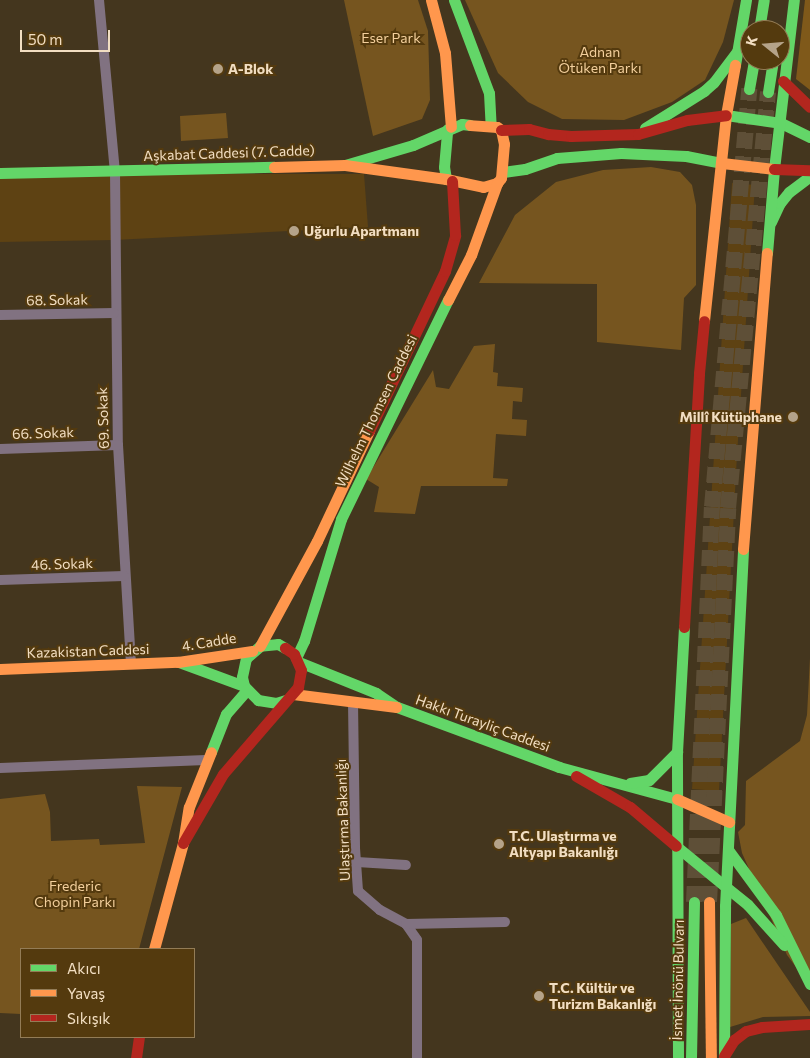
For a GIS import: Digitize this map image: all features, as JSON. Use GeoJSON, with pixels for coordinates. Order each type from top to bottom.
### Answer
{"type":"FeatureCollection","features":[{"type":"Feature","properties":{"kind":"main road"},"geometry":{"type":"LineString","coordinates":[[431,0],[445,53],[449,128],[444,167],[449,180]]}},
{"type":"Feature","properties":{"kind":"main road"},"geometry":{"type":"LineString","coordinates":[[454,0],[489,93],[496,128],[504,144],[500,178]]}},
{"type":"Feature","properties":{"kind":"main road"},"geometry":{"type":"LineString","coordinates":[[678,1058],[677,752],[699,374],[726,115],[746,0]]}},
{"type":"Feature","properties":{"kind":"main road"},"geometry":{"type":"LineString","coordinates":[[761,20],[764,0]]}},
{"type":"Feature","properties":{"kind":"main road"},"geometry":{"type":"LineString","coordinates":[[781,20],[784,0]]}},
{"type":"Feature","properties":{"kind":"main road"},"geometry":{"type":"LineString","coordinates":[[724,1057],[726,888],[745,515],[774,169],[781,123],[783,80],[794,0]]}},
{"type":"Feature","properties":{"kind":"main road"},"geometry":{"type":"LineString","coordinates":[[638,134],[666,113],[704,91],[714,82],[738,50]]}},
{"type":"Feature","properties":{"kind":"main road"},"geometry":{"type":"LineString","coordinates":[[749,89],[752,70]]}},
{"type":"Feature","properties":{"kind":"main road"},"geometry":{"type":"LineString","coordinates":[[768,92],[772,70]]}},
{"type":"Feature","properties":{"kind":"main road"},"geometry":{"type":"LineString","coordinates":[[783,80],[810,107]]}},
{"type":"Feature","properties":{"kind":"main road"},"geometry":{"type":"LineString","coordinates":[[345,165],[413,145],[462,124],[530,129],[548,134],[571,136],[638,134],[687,120],[726,115],[781,123],[810,137]]}},
{"type":"Feature","properties":{"kind":"main road"},"geometry":{"type":"LineString","coordinates":[[345,165],[449,180],[483,187],[500,178],[557,158],[621,153],[686,156],[722,163],[774,169],[810,170]]}},
{"type":"Feature","properties":{"kind":"main road","name":"Aşkabat Caddesi (7. Cadde)"},"geometry":{"type":"LineString","coordinates":[[0,173],[115,172],[237,166],[345,165]]}},
{"type":"Feature","properties":{"kind":"main road"},"geometry":{"type":"LineString","coordinates":[[770,223],[780,203],[789,192],[799,182],[810,176]]}},
{"type":"Feature","properties":{"kind":"main road","name":"Wilhelm Thomsen Caddesi"},"geometry":{"type":"LineString","coordinates":[[298,660],[341,519],[413,368],[471,255],[500,178]]}},
{"type":"Feature","properties":{"kind":"main road","name":"Wilhelm Thomsen Caddesi"},"geometry":{"type":"LineString","coordinates":[[256,648],[317,541],[446,271],[455,234],[449,180]]}},
{"type":"Feature","properties":{"kind":"main road"},"geometry":{"type":"LineString","coordinates":[[183,843],[223,774],[289,697],[300,679],[298,660],[287,648],[278,644],[256,648],[242,667],[246,688],[258,700],[267,703],[289,697]]}},
{"type":"Feature","properties":{"kind":"main road","name":"4. Cadde"},"geometry":{"type":"LineString","coordinates":[[178,662],[256,648]]}},
{"type":"Feature","properties":{"kind":"main road","name":"Hakkı Turayliç Caddesi"},"geometry":{"type":"LineString","coordinates":[[298,660],[376,693],[397,707],[559,767],[677,799],[729,822]]}},
{"type":"Feature","properties":{"kind":"main road","name":"4. Cadde"},"geometry":{"type":"LineString","coordinates":[[178,662],[246,688]]}},
{"type":"Feature","properties":{"kind":"main road","name":"Kazakistan Caddesi"},"geometry":{"type":"LineString","coordinates":[[0,669],[178,662]]}},
{"type":"Feature","properties":{"kind":"main road"},"geometry":{"type":"LineString","coordinates":[[154,948],[183,843],[189,807],[206,760],[226,714],[246,688]]}},
{"type":"Feature","properties":{"kind":"main road","name":"Hakkı Turayliç Caddesi"},"geometry":{"type":"LineString","coordinates":[[289,697],[397,707]]}},
{"type":"Feature","properties":{"kind":"main road"},"geometry":{"type":"LineString","coordinates":[[626,784],[649,780],[677,752]]}},
{"type":"Feature","properties":{"kind":"main road","name":"Hakkı Turayliç Caddesi"},"geometry":{"type":"LineString","coordinates":[[559,767],[630,807],[748,905],[795,957]]}},
{"type":"Feature","properties":{"kind":"main road"},"geometry":{"type":"LineString","coordinates":[[729,851],[776,915],[795,957],[810,984]]}},
{"type":"Feature","properties":{"kind":"main road","name":"İsmet İnönü Bulvarı"},"geometry":{"type":"LineString","coordinates":[[691,1058],[694,902]]}},
{"type":"Feature","properties":{"kind":"main road"},"geometry":{"type":"LineString","coordinates":[[709,902],[711,1058]]}},
{"type":"Feature","properties":{"kind":"main road"},"geometry":{"type":"LineString","coordinates":[[724,1057],[734,1040],[746,1031],[762,1027],[810,1024]]}},
{"type":"Feature","properties":{"kind":"main road"},"geometry":{"type":"LineString","coordinates":[[136,1058],[139,1038]]}},
{"type":"Feature","properties":{"kind":"street","name":"69. Sokak"},"geometry":{"type":"LineString","coordinates":[[99,0],[115,172],[114,313],[118,445],[130,664]]}},
{"type":"Feature","properties":{"kind":"street","name":"68. Sokak"},"geometry":{"type":"LineString","coordinates":[[0,315],[114,313]]}},
{"type":"Feature","properties":{"kind":"street","name":"66. Sokak"},"geometry":{"type":"LineString","coordinates":[[0,449],[118,445]]}},
{"type":"Feature","properties":{"kind":"street","name":"46. Sokak"},"geometry":{"type":"LineString","coordinates":[[0,580],[124,576]]}},
{"type":"Feature","properties":{"kind":"street","name":"Ulaştırma Bakanlığı"},"geometry":{"type":"LineString","coordinates":[[353,702],[355,848],[358,891],[380,910],[406,924]]}},
{"type":"Feature","properties":{"kind":"street"},"geometry":{"type":"LineString","coordinates":[[0,768],[206,760]]}},
{"type":"Feature","properties":{"kind":"street"},"geometry":{"type":"LineString","coordinates":[[357,862],[406,865]]}},
{"type":"Feature","properties":{"kind":"street"},"geometry":{"type":"LineString","coordinates":[[406,924],[505,922]]}},
{"type":"Feature","properties":{"kind":"street"},"geometry":{"type":"LineString","coordinates":[[406,924],[418,940],[417,1058]]}},
{"type":"Feature","properties":{"kind":"shaded area"},"geometry":{"type":"Polygon","coordinates":[[[805,0],[810,0],[810,90],[796,79],[805,0]]]}},
{"type":"Feature","properties":{"kind":"shaded area"},"geometry":{"type":"Polygon","coordinates":[[[0,174],[364,174],[368,227],[114,240],[0,242],[0,174]]]}},
{"type":"Feature","properties":{"kind":"shaded area"},"geometry":{"type":"Polygon","coordinates":[[[732,183],[755,185],[737,455],[719,791],[692,789],[732,183]]]}},
{"type":"Feature","properties":{"kind":"green space","name":"Eser Park"},"geometry":{"type":"Polygon","coordinates":[[[344,0],[418,0],[428,31],[430,100],[422,119],[373,136],[344,0]]]}},
{"type":"Feature","properties":{"kind":"green space","name":"Adnan Ötüken Parkı"},"geometry":{"type":"Polygon","coordinates":[[[465,0],[734,0],[723,42],[705,80],[672,102],[624,120],[562,119],[528,102],[498,73],[465,0]]]}},
{"type":"Feature","properties":{"kind":"green space"},"geometry":{"type":"Polygon","coordinates":[[[226,113],[228,138],[181,141],[180,116],[226,113]]]}},
{"type":"Feature","properties":{"kind":"green space"},"geometry":{"type":"Polygon","coordinates":[[[651,167],[680,172],[692,185],[696,205],[696,285],[684,298],[681,350],[597,342],[597,284],[479,283],[515,215],[556,182],[603,170],[651,167]]]}},
{"type":"Feature","properties":{"kind":"green space"},"geometry":{"type":"Polygon","coordinates":[[[495,344],[493,372],[498,373],[497,386],[523,388],[522,402],[513,401],[512,419],[527,420],[526,436],[496,434],[493,478],[508,479],[507,486],[421,486],[415,514],[374,512],[379,487],[366,479],[433,370],[436,387],[449,389],[474,346],[495,344]]]}},
{"type":"Feature","properties":{"kind":"green space"},"geometry":{"type":"Polygon","coordinates":[[[810,658],[810,986],[787,955],[742,853],[738,832],[745,825],[746,781],[800,741],[807,715],[810,658]]]}},
{"type":"Feature","properties":{"kind":"green space","name":"Frederic Chopin Parkı"},"geometry":{"type":"Polygon","coordinates":[[[137,786],[182,787],[139,948],[20,948],[20,1014],[0,1013],[0,799],[45,794],[50,812],[51,841],[99,839],[100,845],[145,843],[137,786]]]}},
{"type":"Feature","properties":{"kind":"green space"},"geometry":{"type":"Polygon","coordinates":[[[746,918],[810,1012],[810,1016],[763,1017],[730,1027],[731,924],[746,918]]]}},
{"type":"Feature","properties":{"kind":"tunnel"},"geometry":{"type":"LineString","coordinates":[[694,902],[712,507],[749,89]]}},
{"type":"Feature","properties":{"kind":"tunnel"},"geometry":{"type":"LineString","coordinates":[[709,902],[728,508],[768,92]]}},
{"type":"Feature","properties":{"kind":"traffic: fast"},"geometry":{"type":"LineString","coordinates":[[454,0],[489,93],[491,126]]}},
{"type":"Feature","properties":{"kind":"traffic: fast"},"geometry":{"type":"LineString","coordinates":[[735,65],[746,0]]}},
{"type":"Feature","properties":{"kind":"traffic: fast"},"geometry":{"type":"LineString","coordinates":[[761,20],[764,0]]}},
{"type":"Feature","properties":{"kind":"traffic: fast"},"geometry":{"type":"LineString","coordinates":[[767,253],[774,169],[794,0]]}},
{"type":"Feature","properties":{"kind":"traffic: fast"},"geometry":{"type":"LineString","coordinates":[[645,128],[704,91],[714,82],[738,50]]}},
{"type":"Feature","properties":{"kind":"traffic: fast"},"geometry":{"type":"LineString","coordinates":[[749,89],[752,70]]}},
{"type":"Feature","properties":{"kind":"traffic: fast"},"geometry":{"type":"LineString","coordinates":[[768,92],[771,70]]}},
{"type":"Feature","properties":{"kind":"traffic: fast"},"geometry":{"type":"LineString","coordinates":[[726,115],[781,123]]}},
{"type":"Feature","properties":{"kind":"traffic: fast"},"geometry":{"type":"LineString","coordinates":[[781,123],[810,137]]}},
{"type":"Feature","properties":{"kind":"traffic: fast"},"geometry":{"type":"LineString","coordinates":[[345,165],[413,145],[462,124],[470,125]]}},
{"type":"Feature","properties":{"kind":"traffic: fast"},"geometry":{"type":"LineString","coordinates":[[446,179],[444,167],[447,129]]}},
{"type":"Feature","properties":{"kind":"traffic: fast"},"geometry":{"type":"LineString","coordinates":[[503,172],[525,169],[557,158],[621,153],[686,156],[722,163]]}},
{"type":"Feature","properties":{"kind":"traffic: fast"},"geometry":{"type":"LineString","coordinates":[[0,173],[274,167]]}},
{"type":"Feature","properties":{"kind":"traffic: fast"},"geometry":{"type":"LineString","coordinates":[[771,222],[780,203],[789,192],[810,176]]}},
{"type":"Feature","properties":{"kind":"traffic: fast"},"geometry":{"type":"LineString","coordinates":[[296,658],[304,641],[341,519],[448,300]]}},
{"type":"Feature","properties":{"kind":"traffic: fast"},"geometry":{"type":"LineString","coordinates":[[724,1058],[725,906],[743,549]]}},
{"type":"Feature","properties":{"kind":"traffic: fast"},"geometry":{"type":"LineString","coordinates":[[678,1058],[677,752],[684,627]]}},
{"type":"Feature","properties":{"kind":"traffic: fast"},"geometry":{"type":"LineString","coordinates":[[285,648],[278,644],[260,646],[246,658],[242,677],[244,686],[258,700],[276,703],[286,700]]}},
{"type":"Feature","properties":{"kind":"traffic: fast"},"geometry":{"type":"LineString","coordinates":[[179,662],[244,686]]}},
{"type":"Feature","properties":{"kind":"traffic: fast"},"geometry":{"type":"LineString","coordinates":[[299,662],[376,693],[397,707],[559,767],[677,799]]}},
{"type":"Feature","properties":{"kind":"traffic: fast"},"geometry":{"type":"LineString","coordinates":[[211,752],[226,714],[247,690]]}},
{"type":"Feature","properties":{"kind":"traffic: fast"},"geometry":{"type":"LineString","coordinates":[[630,783],[649,780],[677,752]]}},
{"type":"Feature","properties":{"kind":"traffic: fast"},"geometry":{"type":"LineString","coordinates":[[676,846],[726,887]]}},
{"type":"Feature","properties":{"kind":"traffic: fast"},"geometry":{"type":"LineString","coordinates":[[729,851],[776,915],[810,984]]}},
{"type":"Feature","properties":{"kind":"traffic: fast"},"geometry":{"type":"LineString","coordinates":[[726,887],[748,905],[784,945]]}},
{"type":"Feature","properties":{"kind":"traffic: fast"},"geometry":{"type":"LineString","coordinates":[[691,1058],[694,902]]}},
{"type":"Feature","properties":{"kind":"traffic: slow"},"geometry":{"type":"LineString","coordinates":[[431,0],[445,53],[451,127]]}},
{"type":"Feature","properties":{"kind":"traffic: slow"},"geometry":{"type":"LineString","coordinates":[[704,321],[726,115],[735,65]]}},
{"type":"Feature","properties":{"kind":"traffic: slow"},"geometry":{"type":"LineString","coordinates":[[274,167],[345,165],[446,179],[483,187],[497,183],[501,178],[504,144],[501,130],[497,127],[470,125]]}},
{"type":"Feature","properties":{"kind":"traffic: slow"},"geometry":{"type":"LineString","coordinates":[[722,163],[774,169]]}},
{"type":"Feature","properties":{"kind":"traffic: slow"},"geometry":{"type":"LineString","coordinates":[[448,300],[471,255],[497,183]]}},
{"type":"Feature","properties":{"kind":"traffic: slow"},"geometry":{"type":"LineString","coordinates":[[743,549],[767,253]]}},
{"type":"Feature","properties":{"kind":"traffic: slow"},"geometry":{"type":"LineString","coordinates":[[260,646],[317,541],[369,431]]}},
{"type":"Feature","properties":{"kind":"traffic: slow"},"geometry":{"type":"LineString","coordinates":[[0,669],[178,662],[252,651]]}},
{"type":"Feature","properties":{"kind":"traffic: slow"},"geometry":{"type":"LineString","coordinates":[[293,694],[396,707]]}},
{"type":"Feature","properties":{"kind":"traffic: slow"},"geometry":{"type":"LineString","coordinates":[[154,948],[183,843],[189,807],[211,752]]}},
{"type":"Feature","properties":{"kind":"traffic: slow"},"geometry":{"type":"LineString","coordinates":[[677,799],[729,822]]}},
{"type":"Feature","properties":{"kind":"traffic: slow"},"geometry":{"type":"LineString","coordinates":[[709,902],[711,1058]]}},
{"type":"Feature","properties":{"kind":"traffic: jam"},"geometry":{"type":"LineString","coordinates":[[783,81],[810,107]]}},
{"type":"Feature","properties":{"kind":"traffic: jam"},"geometry":{"type":"LineString","coordinates":[[501,130],[529,129],[548,134],[571,136],[638,134],[687,120],[726,115]]}},
{"type":"Feature","properties":{"kind":"traffic: jam"},"geometry":{"type":"LineString","coordinates":[[774,169],[810,170]]}},
{"type":"Feature","properties":{"kind":"traffic: jam"},"geometry":{"type":"LineString","coordinates":[[369,431],[445,271],[455,235],[452,181]]}},
{"type":"Feature","properties":{"kind":"traffic: jam"},"geometry":{"type":"LineString","coordinates":[[684,627],[699,373],[704,321]]}},
{"type":"Feature","properties":{"kind":"traffic: jam"},"geometry":{"type":"LineString","coordinates":[[183,843],[223,774],[298,687],[301,670],[294,654],[285,648]]}},
{"type":"Feature","properties":{"kind":"traffic: jam"},"geometry":{"type":"LineString","coordinates":[[576,776],[630,807],[676,846]]}},
{"type":"Feature","properties":{"kind":"traffic: jam"},"geometry":{"type":"LineString","coordinates":[[724,1056],[734,1040],[746,1031],[762,1027],[810,1024]]}},
{"type":"Feature","properties":{"kind":"traffic: jam"},"geometry":{"type":"LineString","coordinates":[[136,1058],[139,1038]]}},
{"type":"Feature","properties":{"kind":"place","name":"A-Blok"},"geometry":{"type":"Point","coordinates":[218,69]}},
{"type":"Feature","properties":{"kind":"place","name":"Uğurlu Apartmanı"},"geometry":{"type":"Point","coordinates":[294,231]}},
{"type":"Feature","properties":{"kind":"place","name":"Millî Kütüphane"},"geometry":{"type":"Point","coordinates":[793,417]}},
{"type":"Feature","properties":{"kind":"place","name":"T.C. Ulaştırma ve Altyapı Bakanlığı"},"geometry":{"type":"Point","coordinates":[499,844]}},
{"type":"Feature","properties":{"kind":"place","name":"T.C. Kültür ve Turizm Bakanlığı"},"geometry":{"type":"Point","coordinates":[539,996]}}]}
